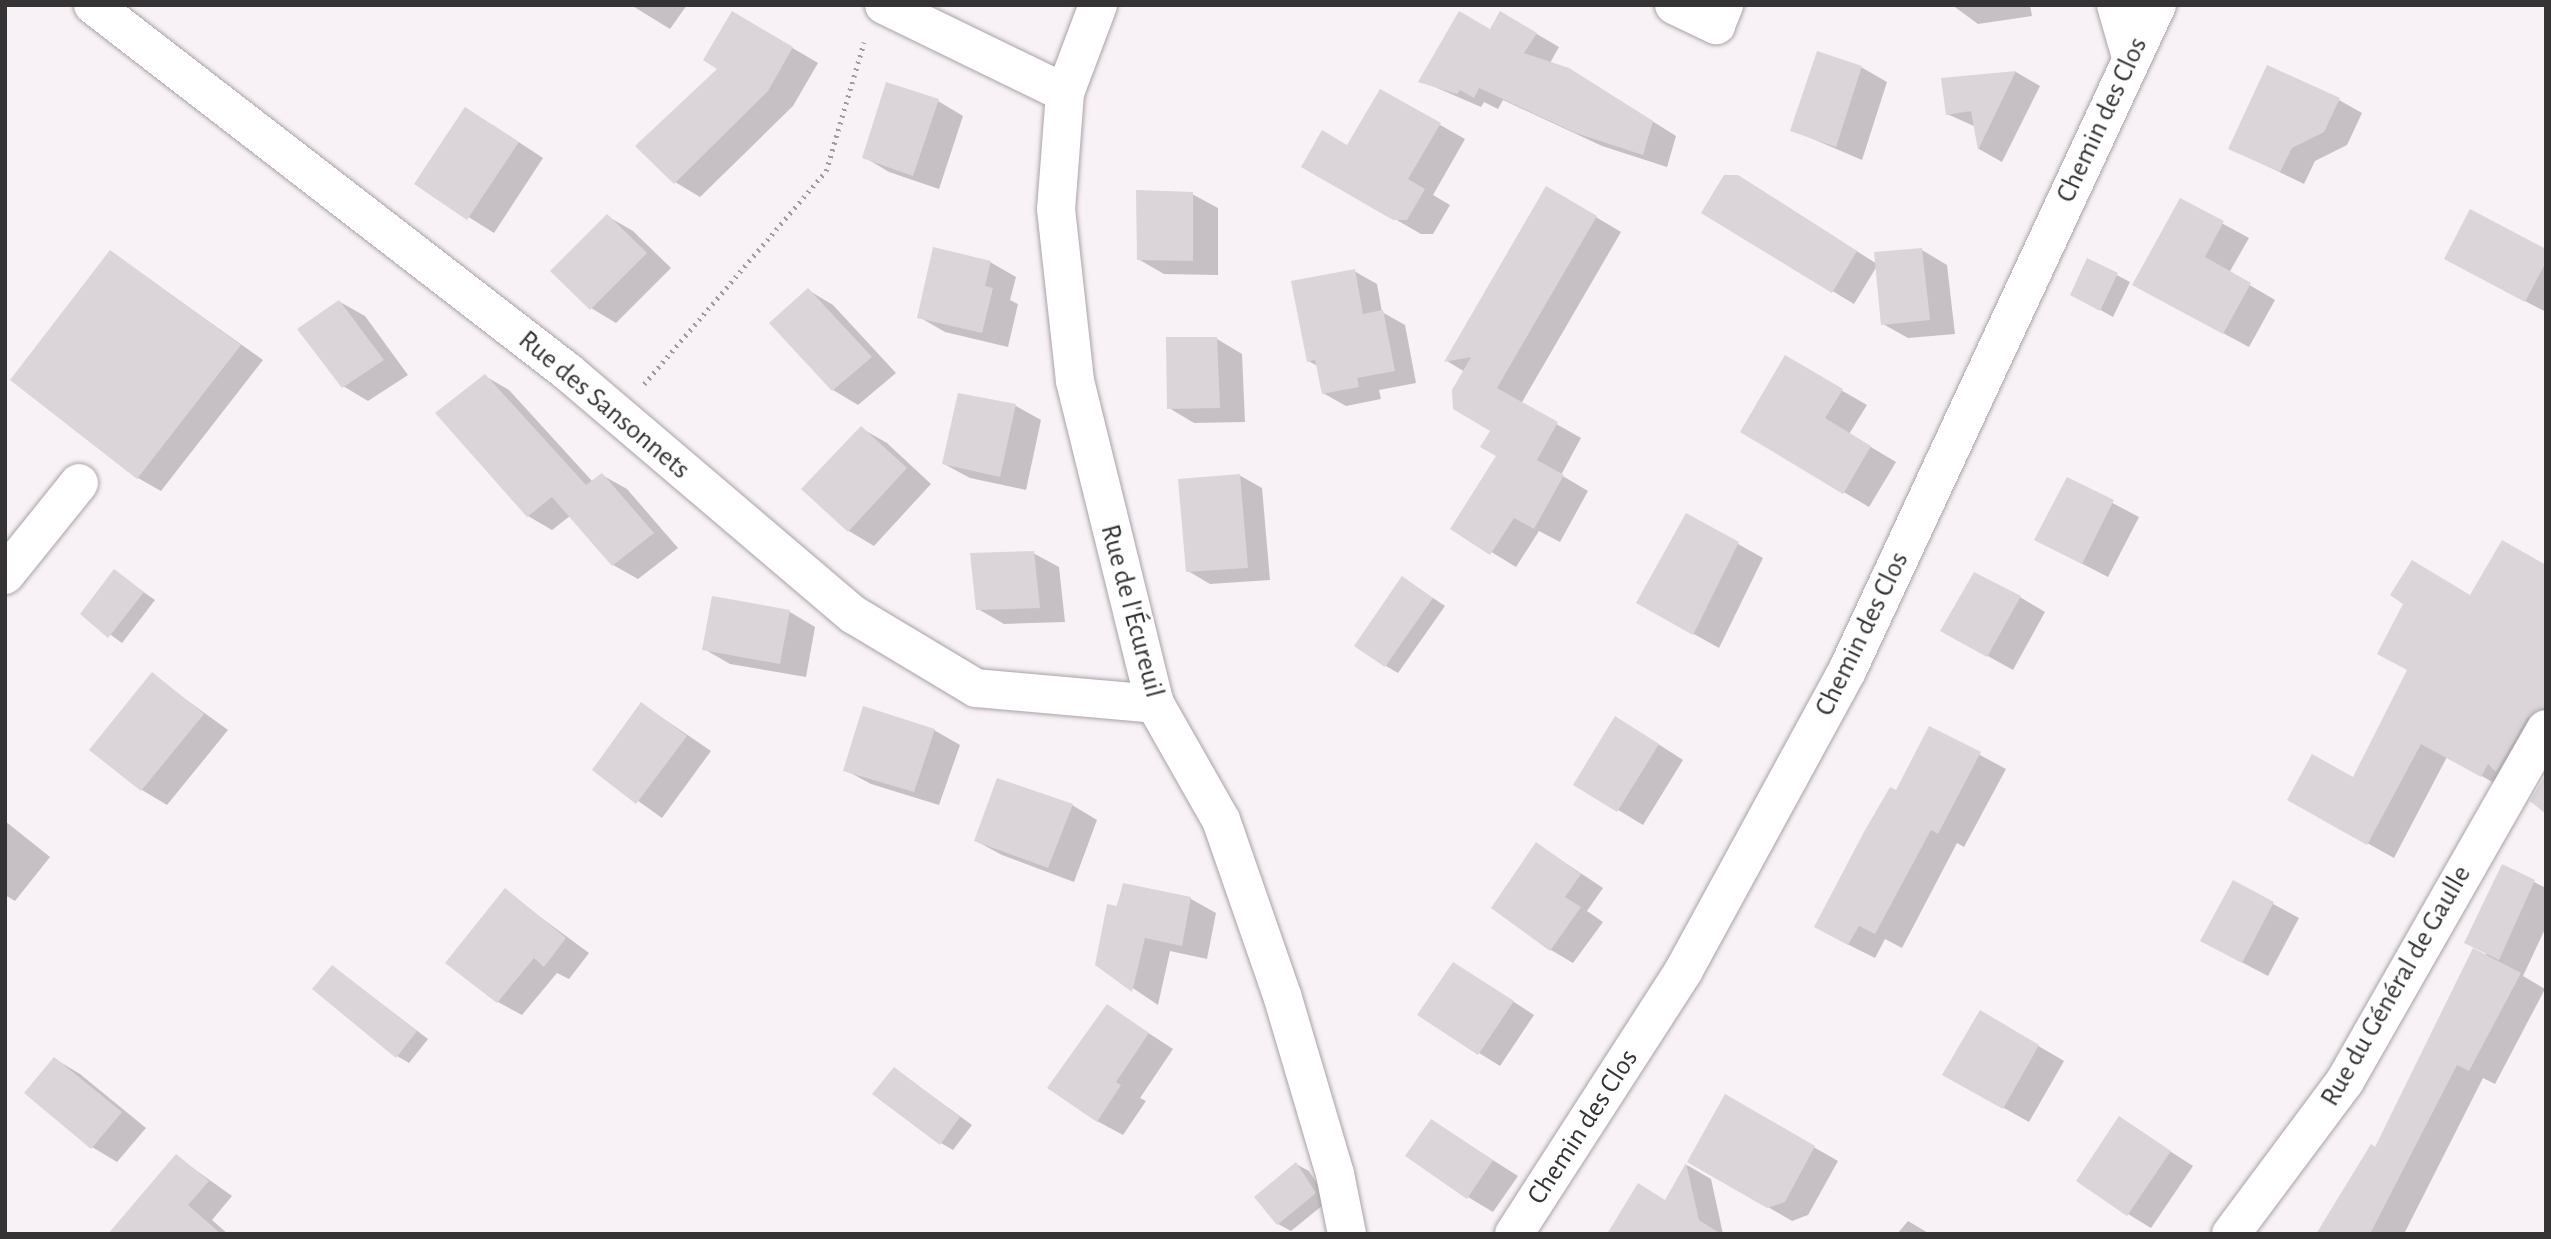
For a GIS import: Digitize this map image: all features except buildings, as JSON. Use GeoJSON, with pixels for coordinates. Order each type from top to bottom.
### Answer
{"type":"FeatureCollection","features":[{"type":"Feature","properties":{"kind":"street","name":"Rue des Sansonnets"},"geometry":{"type":"LineString","coordinates":[[93,5],[568,372],[616,416],[855,615],[976,688],[1155,704]]}},
{"type":"Feature","properties":{"kind":"street","name":"Rue de l'Écureuil"},"geometry":{"type":"LineString","coordinates":[[1098,5],[1065,93],[1056,209],[1074,381],[1155,704],[1221,820],[1282,995],[1335,1174],[1347,1234]]}},
{"type":"Feature","properties":{"kind":"street"},"geometry":{"type":"LineString","coordinates":[[1674,5],[1716,25],[1724,5]]}},
{"type":"Feature","properties":{"kind":"street"},"geometry":{"type":"LineString","coordinates":[[2116,5],[2131,57]]}},
{"type":"Feature","properties":{"kind":"street","name":"Chemin des Clos"},"geometry":{"type":"LineString","coordinates":[[1514,1234],[1684,971],[1847,671],[2157,5]]}},
{"type":"Feature","properties":{"kind":"street"},"geometry":{"type":"LineString","coordinates":[[876,18],[1065,93]]}},
{"type":"Feature","properties":{"kind":"street"},"geometry":{"type":"LineString","coordinates":[[5,575],[79,482]]}},
{"type":"Feature","properties":{"kind":"street","name":"Rue du Général de Gaulle"},"geometry":{"type":"LineString","coordinates":[[2231,1234],[2345,1081],[2546,729]]}},
{"type":"Feature","properties":{"kind":"path"},"geometry":{"type":"LineString","coordinates":[[616,416],[826,171],[876,18]]}}]}
